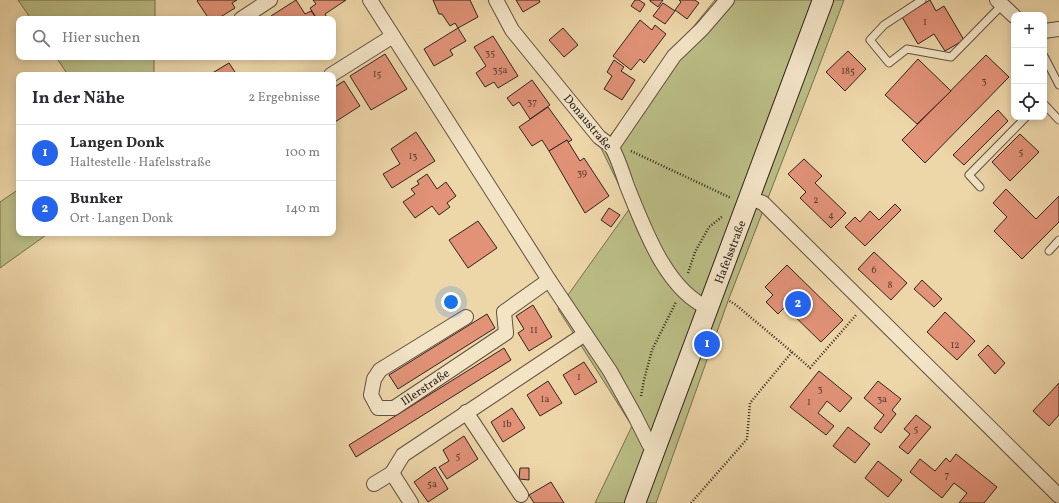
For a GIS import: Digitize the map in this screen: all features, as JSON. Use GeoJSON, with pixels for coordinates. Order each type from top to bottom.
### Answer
{"type":"FeatureCollection","features":[{"type":"Feature","properties":{"kind":"main road","name":"Hafelsstraße"},"geometry":{"type":"LineString","coordinates":[[635,503],[708,308],[739,196],[823,0]]}},
{"type":"Feature","properties":{"kind":"street"},"geometry":{"type":"LineString","coordinates":[[246,16],[270,0]]}},
{"type":"Feature","properties":{"kind":"street"},"geometry":{"type":"LineString","coordinates":[[370,0],[549,280],[610,371],[649,444],[656,449]]}},
{"type":"Feature","properties":{"kind":"street","name":"Donaustraße"},"geometry":{"type":"LineString","coordinates":[[496,0],[512,30],[599,136],[612,147],[642,222],[664,266],[682,289],[698,304],[708,308]]}},
{"type":"Feature","properties":{"kind":"street"},"geometry":{"type":"LineString","coordinates":[[612,147],[674,56],[702,29],[727,0]]}},
{"type":"Feature","properties":{"kind":"street"},"geometry":{"type":"LineString","coordinates":[[1000,3],[1011,13]]}},
{"type":"Feature","properties":{"kind":"street"},"geometry":{"type":"LineString","coordinates":[[1047,31],[1059,29]]}},
{"type":"Feature","properties":{"kind":"street"},"geometry":{"type":"LineString","coordinates":[[336,72],[393,36]]}},
{"type":"Feature","properties":{"kind":"street"},"geometry":{"type":"LineString","coordinates":[[739,196],[763,203],[865,305],[1056,488]]}},
{"type":"Feature","properties":{"kind":"street","name":"Illerstraße"},"geometry":{"type":"LineString","coordinates":[[466,317],[380,370],[374,378],[371,395],[378,408],[394,408],[506,333],[504,312],[549,280]]}},
{"type":"Feature","properties":{"kind":"street"},"geometry":{"type":"LineString","coordinates":[[374,484],[392,473],[402,455],[585,334]]}},
{"type":"Feature","properties":{"kind":"street"},"geometry":{"type":"LineString","coordinates":[[466,412],[521,495]]}},
{"type":"Feature","properties":{"kind":"street"},"geometry":{"type":"LineString","coordinates":[[392,473],[411,503]]}},
{"type":"Feature","properties":{"kind":"lane"},"geometry":{"type":"LineString","coordinates":[[922,0],[884,25],[870,40],[889,64],[907,49],[951,57],[1000,3]]}},
{"type":"Feature","properties":{"kind":"lane"},"geometry":{"type":"LineString","coordinates":[[1047,62],[1059,85]]}},
{"type":"Feature","properties":{"kind":"lane"},"geometry":{"type":"LineString","coordinates":[[1047,107],[1059,120]]}},
{"type":"Feature","properties":{"kind":"lane"},"geometry":{"type":"LineString","coordinates":[[980,187],[969,175],[1023,120]]}},
{"type":"Feature","properties":{"kind":"lane"},"geometry":{"type":"LineString","coordinates":[[1048,251],[1059,240]]}},
{"type":"Feature","properties":{"kind":"path"},"geometry":{"type":"LineString","coordinates":[[612,147],[624,148],[739,196],[729,204]]}},
{"type":"Feature","properties":{"kind":"path"},"geometry":{"type":"LineString","coordinates":[[635,416],[639,410],[644,380],[652,350],[682,289],[696,252],[709,227],[723,216],[726,210]]}},
{"type":"Feature","properties":{"kind":"path"},"geometry":{"type":"LineString","coordinates":[[726,299],[736,305],[810,368],[865,305]]}},
{"type":"Feature","properties":{"kind":"path"},"geometry":{"type":"LineString","coordinates":[[691,503],[747,439],[750,403],[792,352]]}},
{"type":"Feature","properties":{"kind":"green space"},"geometry":{"type":"Polygon","coordinates":[[[18,0],[155,0],[155,16],[29,16],[18,0]]]}},
{"type":"Feature","properties":{"kind":"green space"},"geometry":{"type":"Polygon","coordinates":[[[715,0],[844,0],[728,301],[656,503],[595,503],[632,426],[558,309],[630,208],[601,148],[676,48],[715,0]]]}},
{"type":"Feature","properties":{"kind":"green space"},"geometry":{"type":"Polygon","coordinates":[[[58,60],[154,60],[154,72],[66,72],[58,60]]]}},
{"type":"Feature","properties":{"kind":"green space"},"geometry":{"type":"Polygon","coordinates":[[[16,191],[16,236],[45,236],[0,268],[0,202],[16,191]]]}},
{"type":"Feature","properties":{"kind":"building"},"geometry":{"type":"Polygon","coordinates":[[[237,0],[232,3],[235,8],[222,16],[207,16],[197,1],[237,0]]]}},
{"type":"Feature","properties":{"kind":"building"},"geometry":{"type":"Polygon","coordinates":[[[296,0],[305,14],[311,11],[315,16],[271,16],[296,0]]]}},
{"type":"Feature","properties":{"kind":"building"},"geometry":{"type":"Polygon","coordinates":[[[313,0],[346,0],[325,14],[326,16],[315,16],[310,8],[316,4],[313,0]]]}},
{"type":"Feature","properties":{"kind":"building"},"geometry":{"type":"Polygon","coordinates":[[[433,0],[470,0],[478,17],[458,28],[455,23],[450,26],[442,14],[439,14],[433,0]]]}},
{"type":"Feature","properties":{"kind":"building"},"geometry":{"type":"Polygon","coordinates":[[[516,0],[539,0],[540,2],[523,12],[516,0]]]}},
{"type":"Feature","properties":{"kind":"building"},"geometry":{"type":"Polygon","coordinates":[[[635,0],[639,0],[645,4],[640,12],[631,6],[635,0]]]}},
{"type":"Feature","properties":{"kind":"building"},"geometry":{"type":"Polygon","coordinates":[[[650,0],[663,0],[658,7],[650,0]]]}},
{"type":"Feature","properties":{"kind":"building"},"geometry":{"type":"Polygon","coordinates":[[[679,0],[695,0],[699,3],[687,19],[675,10],[681,2],[679,0]]]}},
{"type":"Feature","properties":{"kind":"building"},"geometry":{"type":"Polygon","coordinates":[[[930,0],[936,11],[944,6],[964,40],[945,51],[934,34],[918,44],[902,17],[930,0]]]}},
{"type":"Feature","properties":{"kind":"building"},"geometry":{"type":"Polygon","coordinates":[[[663,3],[675,11],[665,24],[653,16],[663,3]]]}},
{"type":"Feature","properties":{"kind":"building"},"geometry":{"type":"Polygon","coordinates":[[[640,20],[652,30],[655,25],[666,34],[644,63],[640,59],[631,70],[613,56],[640,20]]]}},
{"type":"Feature","properties":{"kind":"building"},"geometry":{"type":"Polygon","coordinates":[[[458,28],[466,41],[450,50],[453,55],[434,66],[424,49],[458,28]]]}},
{"type":"Feature","properties":{"kind":"building"},"geometry":{"type":"Polygon","coordinates":[[[563,28],[578,45],[564,57],[549,40],[563,28]]]}},
{"type":"Feature","properties":{"kind":"building"},"geometry":{"type":"Polygon","coordinates":[[[493,36],[518,76],[498,88],[494,82],[485,87],[476,73],[486,66],[474,47],[493,36]]]}},
{"type":"Feature","properties":{"kind":"building"},"geometry":{"type":"Polygon","coordinates":[[[848,51],[866,69],[845,91],[826,72],[848,51]]]}},
{"type":"Feature","properties":{"kind":"building"},"geometry":{"type":"Polygon","coordinates":[[[385,54],[407,89],[371,110],[350,76],[385,54]]]}},
{"type":"Feature","properties":{"kind":"building"},"geometry":{"type":"Polygon","coordinates":[[[986,55],[1009,77],[925,163],[902,140],[986,55]]]}},
{"type":"Feature","properties":{"kind":"building"},"geometry":{"type":"Polygon","coordinates":[[[918,59],[951,91],[917,124],[885,95],[918,59]]]}},
{"type":"Feature","properties":{"kind":"building"},"geometry":{"type":"Polygon","coordinates":[[[614,60],[624,67],[621,71],[635,80],[622,100],[604,89],[612,76],[607,72],[614,60]]]}},
{"type":"Feature","properties":{"kind":"building"},"geometry":{"type":"Polygon","coordinates":[[[229,63],[235,72],[214,72],[229,63]]]}},
{"type":"Feature","properties":{"kind":"building"},"geometry":{"type":"Polygon","coordinates":[[[532,80],[550,105],[530,119],[519,102],[513,106],[507,98],[532,80]]]}},
{"type":"Feature","properties":{"kind":"building"},"geometry":{"type":"Polygon","coordinates":[[[344,81],[360,106],[336,121],[336,86],[344,81]]]}},
{"type":"Feature","properties":{"kind":"building"},"geometry":{"type":"Polygon","coordinates":[[[548,107],[572,140],[568,142],[567,140],[549,151],[542,140],[532,146],[519,127],[548,107]]]}},
{"type":"Feature","properties":{"kind":"building"},"geometry":{"type":"Polygon","coordinates":[[[998,110],[1008,121],[964,165],[953,155],[998,110]]]}},
{"type":"Feature","properties":{"kind":"building"},"geometry":{"type":"Polygon","coordinates":[[[416,132],[435,161],[392,188],[383,174],[400,164],[391,149],[416,132]]]}},
{"type":"Feature","properties":{"kind":"building"},"geometry":{"type":"Polygon","coordinates":[[[1020,134],[1039,152],[1010,181],[992,162],[1020,134]]]}},
{"type":"Feature","properties":{"kind":"building"},"geometry":{"type":"Polygon","coordinates":[[[567,140],[580,161],[584,158],[609,196],[585,213],[549,151],[567,140]]]}},
{"type":"Feature","properties":{"kind":"building"},"geometry":{"type":"Polygon","coordinates":[[[804,159],[822,176],[815,183],[846,213],[831,228],[800,198],[806,192],[788,174],[804,159]]]}},
{"type":"Feature","properties":{"kind":"building"},"geometry":{"type":"Polygon","coordinates":[[[427,174],[437,189],[446,182],[456,196],[447,203],[450,207],[439,215],[432,206],[415,218],[403,202],[415,194],[411,189],[419,184],[417,181],[427,174]]]}},
{"type":"Feature","properties":{"kind":"building"},"geometry":{"type":"Polygon","coordinates":[[[1006,189],[1036,219],[1059,196],[1059,222],[1022,259],[994,231],[1007,217],[993,203],[1006,189]]]}},
{"type":"Feature","properties":{"kind":"building"},"geometry":{"type":"Polygon","coordinates":[[[895,204],[901,210],[865,246],[845,227],[855,217],[860,222],[870,211],[879,220],[895,204]]]}},
{"type":"Feature","properties":{"kind":"building"},"geometry":{"type":"Polygon","coordinates":[[[609,208],[620,215],[611,227],[601,220],[609,208]]]}},
{"type":"Feature","properties":{"kind":"building"},"geometry":{"type":"Polygon","coordinates":[[[478,221],[497,248],[468,268],[449,240],[478,221]]]}},
{"type":"Feature","properties":{"kind":"building"},"geometry":{"type":"Polygon","coordinates":[[[874,252],[907,283],[891,300],[858,269],[874,252]]]}},
{"type":"Feature","properties":{"kind":"building"},"geometry":{"type":"Polygon","coordinates":[[[787,265],[843,320],[821,342],[785,307],[778,314],[766,302],[773,295],[765,287],[787,265]]]}},
{"type":"Feature","properties":{"kind":"building"},"geometry":{"type":"Polygon","coordinates":[[[922,280],[942,299],[934,307],[914,289],[922,280]]]}},
{"type":"Feature","properties":{"kind":"building"},"geometry":{"type":"Polygon","coordinates":[[[533,305],[552,337],[529,351],[518,333],[524,329],[516,316],[533,305]]]}},
{"type":"Feature","properties":{"kind":"building"},"geometry":{"type":"Polygon","coordinates":[[[945,312],[975,341],[957,360],[927,332],[945,312]]]}},
{"type":"Feature","properties":{"kind":"building"},"geometry":{"type":"Polygon","coordinates":[[[487,314],[495,328],[398,389],[389,375],[487,314]]]}},
{"type":"Feature","properties":{"kind":"building"},"geometry":{"type":"Polygon","coordinates":[[[988,345],[1005,363],[995,374],[978,355],[988,345]]]}},
{"type":"Feature","properties":{"kind":"building"},"geometry":{"type":"Polygon","coordinates":[[[504,348],[511,360],[356,457],[349,445],[504,348]]]}},
{"type":"Feature","properties":{"kind":"building"},"geometry":{"type":"Polygon","coordinates":[[[584,362],[597,382],[575,395],[563,375],[584,362]]]}},
{"type":"Feature","properties":{"kind":"building"},"geometry":{"type":"Polygon","coordinates":[[[819,371],[852,398],[840,412],[827,401],[818,413],[834,426],[826,435],[790,407],[819,371]]]}},
{"type":"Feature","properties":{"kind":"building"},"geometry":{"type":"Polygon","coordinates":[[[548,381],[562,403],[540,416],[527,395],[548,381]]]}},
{"type":"Feature","properties":{"kind":"building"},"geometry":{"type":"Polygon","coordinates":[[[878,381],[901,399],[892,410],[896,414],[881,433],[874,428],[884,415],[864,398],[878,381]]]}},
{"type":"Feature","properties":{"kind":"building"},"geometry":{"type":"Polygon","coordinates":[[[1059,383],[1059,415],[1049,426],[1033,411],[1059,383]]]}},
{"type":"Feature","properties":{"kind":"building"},"geometry":{"type":"Polygon","coordinates":[[[512,408],[525,428],[503,442],[491,422],[512,408]]]}},
{"type":"Feature","properties":{"kind":"building"},"geometry":{"type":"Polygon","coordinates":[[[916,415],[931,427],[908,454],[899,447],[910,434],[904,429],[916,415]]]}},
{"type":"Feature","properties":{"kind":"building"},"geometry":{"type":"Polygon","coordinates":[[[848,427],[870,444],[855,463],[833,446],[848,427]]]}},
{"type":"Feature","properties":{"kind":"building"},"geometry":{"type":"Polygon","coordinates":[[[464,436],[478,459],[447,479],[439,467],[449,461],[443,450],[464,436]]]}},
{"type":"Feature","properties":{"kind":"building"},"geometry":{"type":"Polygon","coordinates":[[[956,454],[997,487],[984,503],[959,503],[967,493],[954,483],[942,498],[910,472],[920,459],[935,471],[946,458],[950,462],[956,454]]]}},
{"type":"Feature","properties":{"kind":"building"},"geometry":{"type":"Polygon","coordinates":[[[878,461],[902,480],[888,497],[865,478],[878,461]]]}},
{"type":"Feature","properties":{"kind":"building"},"geometry":{"type":"Polygon","coordinates":[[[435,467],[448,489],[428,502],[414,482],[435,467]]]}},
{"type":"Feature","properties":{"kind":"building"},"geometry":{"type":"Polygon","coordinates":[[[520,468],[529,468],[529,480],[519,479],[520,468]]]}},
{"type":"Feature","properties":{"kind":"building"},"geometry":{"type":"Polygon","coordinates":[[[551,482],[564,503],[534,503],[529,495],[551,482]]]}},
{"type":"Feature","properties":{"kind":"place","name":"Bunker"},"geometry":{"type":"Point","coordinates":[798,304]}},
{"type":"Feature","properties":{"kind":"place","name":"Langen Donk"},"geometry":{"type":"Point","coordinates":[707,344]}}]}
